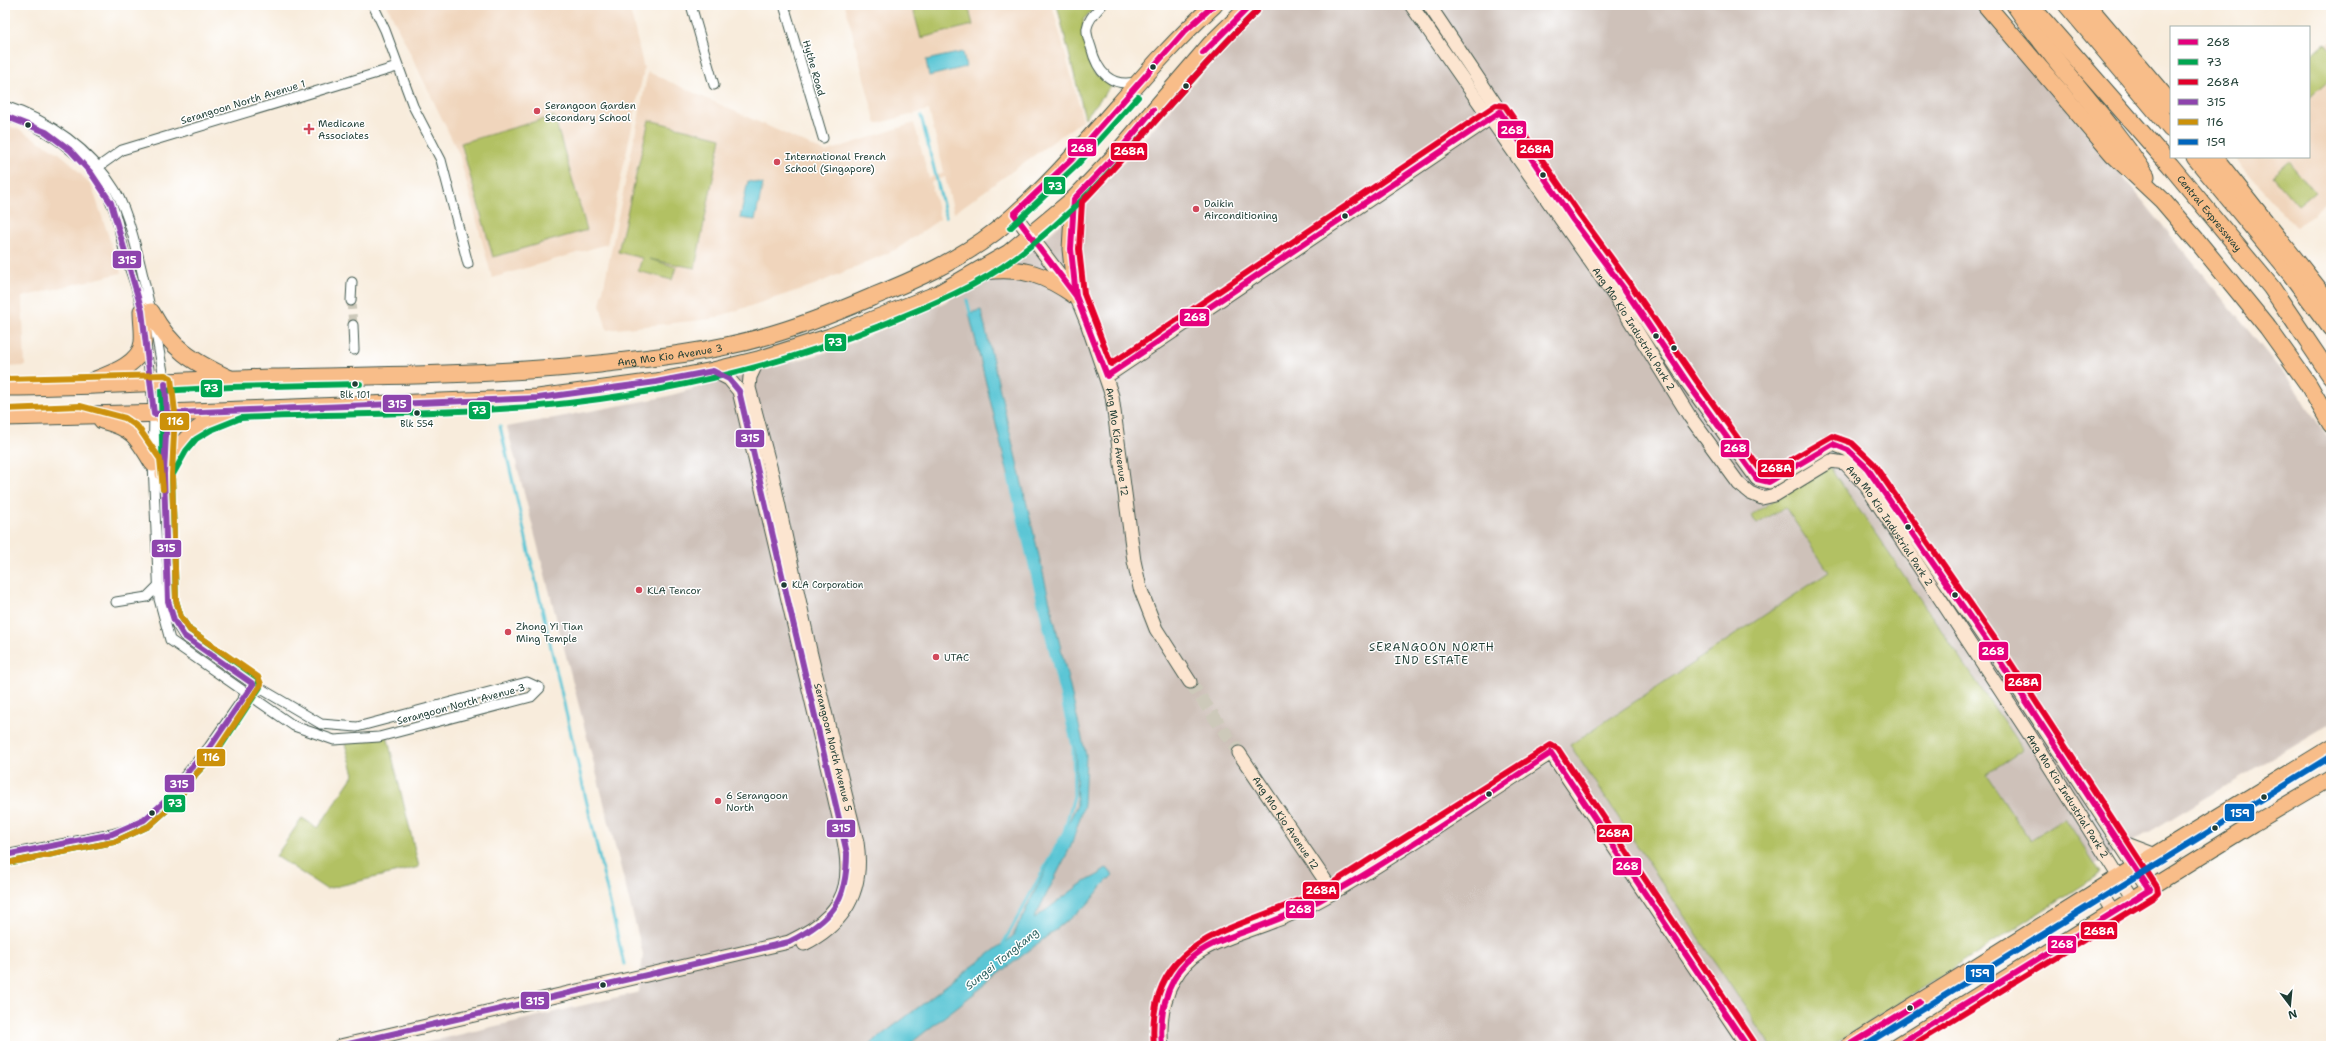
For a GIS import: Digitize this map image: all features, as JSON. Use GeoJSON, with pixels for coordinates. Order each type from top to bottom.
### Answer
{"type":"FeatureCollection","features":[{"type":"Feature","properties":{"kind":"highway","name":"Ang Mo Kio Avenue 3"},"geometry":{"type":"LineString","coordinates":[[5,387],[77,387],[231,379],[376,376],[538,370],[656,358],[728,346],[827,316],[927,275],[994,232],[1072,159],[1185,31],[1214,5]]}},
{"type":"Feature","properties":{"kind":"highway"},"geometry":{"type":"LineString","coordinates":[[1986,5],[2113,154],[2162,200]]}},
{"type":"Feature","properties":{"kind":"highway"},"geometry":{"type":"LineString","coordinates":[[2015,5],[2040,42],[2126,146],[2162,200],[2268,328],[2308,384],[2331,424]]}},
{"type":"Feature","properties":{"kind":"highway","name":"Central Expressway"},"geometry":{"type":"LineString","coordinates":[[2030,5],[2170,165],[2271,287],[2331,376]]}},
{"type":"Feature","properties":{"kind":"highway"},"geometry":{"type":"LineString","coordinates":[[2068,5],[2170,128]]}},
{"type":"Feature","properties":{"kind":"highway"},"geometry":{"type":"LineString","coordinates":[[2087,5],[2170,103]]}},
{"type":"Feature","properties":{"kind":"highway"},"geometry":{"type":"LineString","coordinates":[[5,418],[538,398],[656,382],[713,371],[758,360],[852,329],[938,294],[1009,253],[1074,199],[1114,157],[1211,44],[1249,6]]}},
{"type":"Feature","properties":{"kind":"highway"},"geometry":{"type":"LineString","coordinates":[[2196,158],[2290,273],[2331,328]]}},
{"type":"Feature","properties":{"kind":"highway"},"geometry":{"type":"LineString","coordinates":[[2215,158],[2331,305]]}},
{"type":"Feature","properties":{"kind":"highway"},"geometry":{"type":"LineString","coordinates":[[1074,199],[1071,249],[1076,296]]}},
{"type":"Feature","properties":{"kind":"highway"},"geometry":{"type":"LineString","coordinates":[[978,272],[1006,268],[1021,270],[1052,280],[1076,296]]}},
{"type":"Feature","properties":{"kind":"highway"},"geometry":{"type":"LineString","coordinates":[[147,311],[168,339],[177,348],[196,362],[231,379]]}},
{"type":"Feature","properties":{"kind":"highway"},"geometry":{"type":"LineString","coordinates":[[77,387],[119,370],[136,356],[143,344],[147,311]]}},
{"type":"Feature","properties":{"kind":"highway"},"geometry":{"type":"LineString","coordinates":[[374,405],[371,400],[370,384],[376,376]]}},
{"type":"Feature","properties":{"kind":"highway"},"geometry":{"type":"LineString","coordinates":[[80,414],[122,425],[134,435],[159,468],[191,433],[207,423],[239,410]]}},
{"type":"Feature","properties":{"kind":"main road"},"geometry":{"type":"LineString","coordinates":[[1848,1046],[2099,889],[2331,747]]}},
{"type":"Feature","properties":{"kind":"main road"},"geometry":{"type":"LineString","coordinates":[[1896,1046],[2133,899],[2150,890],[2252,824],[2331,778]]}},
{"type":"Feature","properties":{"kind":"street"},"geometry":{"type":"LineString","coordinates":[[373,5],[385,30],[397,67],[417,114],[441,160],[468,264]]}},
{"type":"Feature","properties":{"kind":"street"},"geometry":{"type":"LineString","coordinates":[[691,5],[714,85]]}},
{"type":"Feature","properties":{"kind":"street","name":"Hythe Road"},"geometry":{"type":"LineString","coordinates":[[784,5],[823,138]]}},
{"type":"Feature","properties":{"kind":"street"},"geometry":{"type":"LineString","coordinates":[[1102,5],[1090,18],[1086,29],[1092,55],[1102,74],[1121,83],[1142,80]]}},
{"type":"Feature","properties":{"kind":"street","name":"Ang Mo Kio Industrial Park 2"},"geometry":{"type":"LineString","coordinates":[[1411,5],[1495,116],[1689,386],[1758,479],[1769,482],[1833,444],[1848,450],[1867,468],[1988,643],[2150,890]]}},
{"type":"Feature","properties":{"kind":"street","name":"Ang Mo Kio Industrial Park 2"},"geometry":{"type":"LineString","coordinates":[[1429,5],[1495,116],[1618,302],[1690,417],[1739,484],[1750,493],[1762,498],[1775,495],[1831,461],[1845,463],[1866,486],[2027,731],[2118,878],[2133,899]]}},
{"type":"Feature","properties":{"kind":"street","name":"Serangoon North Avenue 1"},"geometry":{"type":"LineString","coordinates":[[95,170],[122,150],[397,67]]}},
{"type":"Feature","properties":{"kind":"street"},"geometry":{"type":"LineString","coordinates":[[5,106],[26,113],[49,125],[75,144],[95,170],[114,212],[147,311],[159,341],[158,383]]}},
{"type":"Feature","properties":{"kind":"street"},"geometry":{"type":"LineString","coordinates":[[5,116],[27,123],[46,132],[95,170]]}},
{"type":"Feature","properties":{"kind":"street"},"geometry":{"type":"LineString","coordinates":[[1107,376],[1495,116]]}},
{"type":"Feature","properties":{"kind":"street","name":"Ang Mo Kio Avenue 12"},"geometry":{"type":"LineString","coordinates":[[1014,214],[1076,296],[1107,376],[1112,396],[1133,554],[1140,588],[1156,629],[1190,682]]}},
{"type":"Feature","properties":{"kind":"street"},"geometry":{"type":"LineString","coordinates":[[351,301],[352,282]]}},
{"type":"Feature","properties":{"kind":"street"},"geometry":{"type":"LineString","coordinates":[[147,311],[158,383]]}},
{"type":"Feature","properties":{"kind":"street"},"geometry":{"type":"LineString","coordinates":[[353,325],[354,350]]}},
{"type":"Feature","properties":{"kind":"street","name":"Serangoon North Avenue 5"},"geometry":{"type":"LineString","coordinates":[[340,1046],[366,1044],[790,951],[825,934],[843,913],[850,900],[858,876],[860,862],[857,842],[811,655],[772,474],[749,388],[750,377],[758,360]]}},
{"type":"Feature","properties":{"kind":"street","name":"Serangoon North Avenue 5"},"geometry":{"type":"LineString","coordinates":[[366,1044],[789,942],[819,926],[835,910],[843,895],[848,873],[847,853],[739,391],[729,379],[713,371]]}},
{"type":"Feature","properties":{"kind":"street","name":"Serangoon North Avenue 3"},"geometry":{"type":"LineString","coordinates":[[158,383],[161,413],[159,468],[158,586],[159,600],[170,640],[294,726],[334,740],[379,737],[532,697],[540,688],[527,682],[358,727],[321,724],[253,684],[184,636],[174,620],[168,601],[159,468],[161,413],[158,383]]}},
{"type":"Feature","properties":{"kind":"street"},"geometry":{"type":"LineString","coordinates":[[116,602],[147,597],[158,586]]}},
{"type":"Feature","properties":{"kind":"street"},"geometry":{"type":"LineString","coordinates":[[5,855],[102,836],[128,829],[148,818],[171,798],[184,777],[209,747],[253,684]]}},
{"type":"Feature","properties":{"kind":"street"},"geometry":{"type":"LineString","coordinates":[[509,686],[513,702]]}},
{"type":"Feature","properties":{"kind":"street","name":"Ang Mo Kio Avenue 12"},"geometry":{"type":"LineString","coordinates":[[1239,753],[1334,892]]}},
{"type":"Feature","properties":{"kind":"street"},"geometry":{"type":"LineString","coordinates":[[1162,1046],[1161,1030],[1166,998],[1171,983],[1187,962],[1203,949],[1277,921],[1334,892],[1551,753],[1747,1046]]}},
{"type":"Feature","properties":{"kind":"street"},"geometry":{"type":"LineString","coordinates":[[2119,841],[2156,855]]}},
{"type":"Feature","properties":{"kind":"street"},"geometry":{"type":"LineString","coordinates":[[2099,889],[2113,912]]}},
{"type":"Feature","properties":{"kind":"shaded area","name":"Serangoon Garden Secondary School"},"geometry":{"type":"Polygon","coordinates":[[[387,5],[629,5],[644,69],[607,244],[492,278],[459,154],[387,5]]]}},
{"type":"Feature","properties":{"kind":"shaded area","name":"International French School (Singapore)"},"geometry":{"type":"Polygon","coordinates":[[[845,5],[1052,5],[1083,120],[954,213],[945,177],[931,182],[940,219],[897,249],[814,285],[711,319],[607,330],[600,305],[648,72],[825,152],[914,123],[929,178],[944,172],[929,110],[876,124],[845,5]]]}},
{"type":"Feature","properties":{"kind":"shaded area"},"geometry":{"type":"Polygon","coordinates":[[[1262,5],[1983,5],[2296,389],[2327,437],[2331,446],[2331,723],[1792,1046],[412,1046],[639,992],[643,954],[507,427],[664,397],[838,349],[943,303],[1021,259],[1094,195],[1262,5]]]}},
{"type":"Feature","properties":{"kind":"shaded area"},"geometry":{"type":"Polygon","coordinates":[[[2331,41],[2331,198],[2296,228],[2234,158],[2310,158],[2310,58],[2331,41]]]}},
{"type":"Feature","properties":{"kind":"shaded area"},"geometry":{"type":"Polygon","coordinates":[[[5,125],[18,129],[59,153],[71,163],[92,187],[121,273],[22,297],[25,366],[5,367],[5,125]]]}},
{"type":"Feature","properties":{"kind":"green space"},"geometry":{"type":"Polygon","coordinates":[[[912,5],[968,5],[973,25],[921,38],[912,5]]]}},
{"type":"Feature","properties":{"kind":"green space"},"geometry":{"type":"Polygon","coordinates":[[[1057,5],[1097,5],[1083,20],[1094,73],[1112,85],[1085,118],[1057,5]]]}},
{"type":"Feature","properties":{"kind":"green space"},"geometry":{"type":"Polygon","coordinates":[[[2325,44],[2331,51],[2331,79],[2310,97],[2310,57],[2325,44]]]}},
{"type":"Feature","properties":{"kind":"green space"},"geometry":{"type":"Polygon","coordinates":[[[554,116],[587,230],[493,257],[461,143],[554,116]]]}},
{"type":"Feature","properties":{"kind":"green space"},"geometry":{"type":"Polygon","coordinates":[[[649,120],[721,138],[695,268],[649,259],[676,267],[672,280],[638,271],[642,258],[618,252],[649,120]]]}},
{"type":"Feature","properties":{"kind":"green space"},"geometry":{"type":"Polygon","coordinates":[[[2289,161],[2315,192],[2298,206],[2272,176],[2289,161]]]}},
{"type":"Feature","properties":{"kind":"green space"},"geometry":{"type":"Polygon","coordinates":[[[1830,467],[2023,750],[1986,774],[2030,840],[2065,818],[2101,873],[1832,1046],[1771,1046],[1570,745],[1829,572],[1785,507],[1757,524],[1751,515],[1830,467]]]}},
{"type":"Feature","properties":{"kind":"green space"},"geometry":{"type":"Polygon","coordinates":[[[386,731],[419,867],[326,889],[276,856],[302,818],[318,828],[354,774],[343,737],[365,737],[386,731]]]}},
{"type":"Feature","properties":{"kind":"water"},"geometry":{"type":"Polygon","coordinates":[[[963,52],[966,67],[929,76],[926,60],[963,52]]]}},
{"type":"Feature","properties":{"kind":"water"},"geometry":{"type":"Polygon","coordinates":[[[748,181],[763,184],[755,220],[740,218],[748,181]]]}},
{"type":"Feature","properties":{"kind":"water","name":"Sungei Tongkang"},"geometry":{"type":"Polygon","coordinates":[[[981,310],[1086,755],[1084,805],[1071,846],[1034,919],[1081,884],[1098,875],[1107,868],[1113,875],[1087,905],[907,1046],[867,1046],[1013,936],[1077,805],[1075,750],[969,313],[981,310]]]}},
{"type":"Feature","properties":{"kind":"waterway"},"geometry":{"type":"LineString","coordinates":[[921,116],[946,217]]}},
{"type":"Feature","properties":{"kind":"waterway"},"geometry":{"type":"LineString","coordinates":[[967,300],[971,316]]}},
{"type":"Feature","properties":{"kind":"waterway"},"geometry":{"type":"LineString","coordinates":[[500,426],[624,964]]}},
{"type":"Feature","properties":{"kind":"waterway","name":"Sungei Tongkang"},"geometry":{"type":"LineString","coordinates":[[1003,944],[1064,832],[1074,796],[1073,746],[1009,477]]}},
{"type":"Feature","properties":{"kind":"tunnel"},"geometry":{"type":"LineString","coordinates":[[351,301],[353,325]]}},
{"type":"Feature","properties":{"kind":"tunnel"},"geometry":{"type":"LineString","coordinates":[[1190,682],[1239,753]]}},
{"type":"Feature","properties":{"kind":"transit line","name":"268"},"geometry":{"type":"LineString","coordinates":[[1214,5],[1185,31],[1072,159],[1014,214],[1076,296],[1107,376],[1500,112],[1573,220],[1625,290],[1689,385],[1757,479],[1769,482],[1833,444],[1848,450],[1867,468],[1988,643],[2150,890],[1896,1046]]}},
{"type":"Feature","properties":{"kind":"transit line","name":"268"},"geometry":{"type":"LineString","coordinates":[[1203,53],[1251,5]]}},
{"type":"Feature","properties":{"kind":"transit line","name":"73"},"geometry":{"type":"LineString","coordinates":[[7,863],[114,842],[149,826],[176,802],[196,774],[217,752],[260,687],[258,678],[190,630],[181,617],[176,600],[172,476],[186,451],[196,439],[211,430],[241,418],[503,409],[628,395],[714,378],[756,367],[798,355],[882,325],[951,296],[984,278],[1015,258],[1049,231],[1111,170],[1197,74],[1257,11]]}},
{"type":"Feature","properties":{"kind":"transit line","name":"268A"},"geometry":{"type":"LineString","coordinates":[[1257,11],[1190,81],[1082,202],[1079,249],[1084,294],[1111,364],[1496,105],[1505,106],[1580,215],[1762,472],[1768,473],[1832,436],[1852,443],[1873,463],[1995,639],[2157,887],[2158,893],[2154,897],[1911,1046]]}},
{"type":"Feature","properties":{"kind":"transit line","name":"73"},"geometry":{"type":"LineString","coordinates":[[1010,228],[1077,165],[1138,97]]}},
{"type":"Feature","properties":{"kind":"transit line","name":"268"},"geometry":{"type":"LineString","coordinates":[[1076,296],[1071,249],[1074,199],[1114,157],[1153,110]]}},
{"type":"Feature","properties":{"kind":"transit line","name":"315"},"geometry":{"type":"LineString","coordinates":[[5,116],[46,132],[70,150],[91,173],[111,203],[142,311],[154,414],[538,398],[656,382],[713,371],[729,379],[739,391],[847,853],[844,884],[840,897],[834,908],[816,926],[789,942],[340,1046]]}},
{"type":"Feature","properties":{"kind":"transit line","name":"116"},"geometry":{"type":"LineString","coordinates":[[5,379],[165,375],[171,378],[175,412],[172,474],[176,600],[181,617],[190,630],[258,677],[261,684],[216,752],[196,774],[176,802],[149,826],[114,842],[7,863]]}},
{"type":"Feature","properties":{"kind":"transit line","name":"315"},"geometry":{"type":"LineString","coordinates":[[5,855],[112,834],[144,820],[170,797],[190,769],[210,747],[253,684],[184,636],[174,620],[168,601],[164,474],[167,413],[165,384]]}},
{"type":"Feature","properties":{"kind":"transit line","name":"73"},"geometry":{"type":"LineString","coordinates":[[163,489],[161,391],[231,387],[360,384]]}},
{"type":"Feature","properties":{"kind":"transit line","name":"116"},"geometry":{"type":"LineString","coordinates":[[5,409],[80,406],[125,418],[138,427],[160,459],[163,489]]}},
{"type":"Feature","properties":{"kind":"transit line","name":"268A"},"geometry":{"type":"LineString","coordinates":[[1154,1046],[1155,1008],[1165,978],[1183,956],[1206,940],[1233,927],[1293,903],[1323,889],[1551,745],[1558,749],[1754,1042]]}},
{"type":"Feature","properties":{"kind":"transit line","name":"268"},"geometry":{"type":"LineString","coordinates":[[1162,1046],[1161,1035],[1165,1001],[1173,980],[1179,971],[1195,955],[1213,944],[1304,908],[1348,884],[1407,848],[1551,753],[1747,1046]]}},
{"type":"Feature","properties":{"kind":"transit line","name":"159"},"geometry":{"type":"LineString","coordinates":[[1863,1046],[2331,756]]}},
{"type":"Feature","properties":{"kind":"transit line","name":"268"},"geometry":{"type":"LineString","coordinates":[[1848,1046],[1920,1002]]}},
{"type":"Feature","properties":{"kind":"place","name":"Serangoon Garden Secondary School"},"geometry":{"type":"Point","coordinates":[537,111]}},
{"type":"Feature","properties":{"kind":"place","name":"Medicane Associates"},"geometry":{"type":"Point","coordinates":[309,129]}},
{"type":"Feature","properties":{"kind":"place","name":"International French School (Singapore)"},"geometry":{"type":"Point","coordinates":[777,162]}},
{"type":"Feature","properties":{"kind":"place","name":"Daikin Airconditioning"},"geometry":{"type":"Point","coordinates":[1196,209]}},
{"type":"Feature","properties":{"kind":"place","name":"Blk 101"},"geometry":{"type":"Point","coordinates":[355,384]}},
{"type":"Feature","properties":{"kind":"place","name":"Blk 554"},"geometry":{"type":"Point","coordinates":[417,413]}},
{"type":"Feature","properties":{"kind":"place","name":"KLA Corporation"},"geometry":{"type":"Point","coordinates":[784,585]}},
{"type":"Feature","properties":{"kind":"place","name":"KLA Tencor"},"geometry":{"type":"Point","coordinates":[639,590]}},
{"type":"Feature","properties":{"kind":"place","name":"Zhong Yi Tian Ming Temple"},"geometry":{"type":"Point","coordinates":[508,632]}},
{"type":"Feature","properties":{"kind":"place","name":"UTAC"},"geometry":{"type":"Point","coordinates":[936,657]}},
{"type":"Feature","properties":{"kind":"place","name":"6 Serangoon North"},"geometry":{"type":"Point","coordinates":[718,801]}},
{"type":"Feature","properties":{"kind":"district","name":"SERANGOON NORTH IND ESTATE"},"geometry":{"type":"Point","coordinates":[1432,653]}}]}
